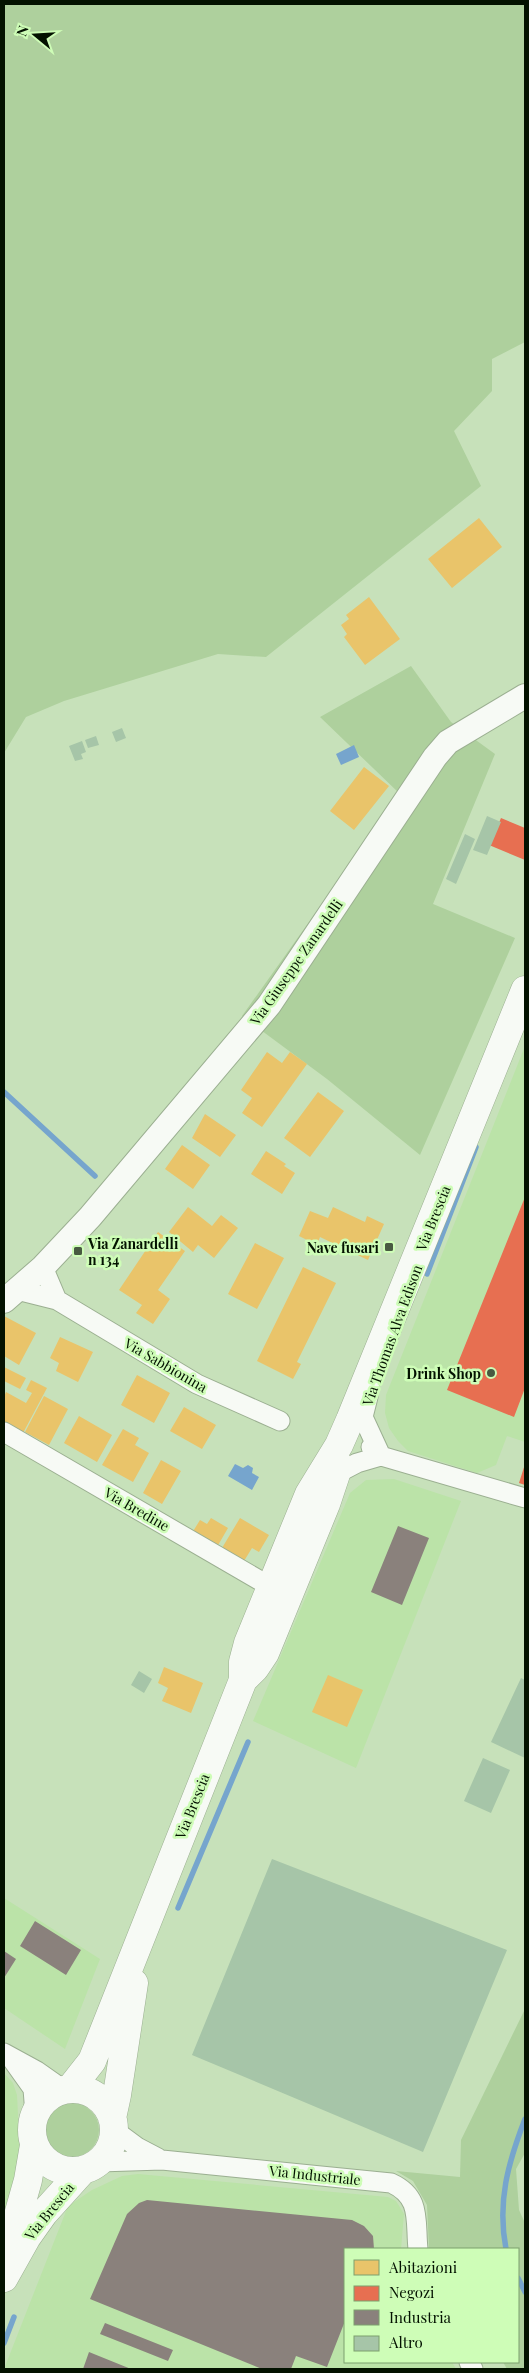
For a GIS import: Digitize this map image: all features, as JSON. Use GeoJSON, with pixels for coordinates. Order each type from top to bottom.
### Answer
{"type":"FeatureCollection","features":[{"type":"Feature","properties":{"kind":"main road","name":"Via Brescia"},"geometry":{"type":"LineString","coordinates":[[4,2263],[28,2180],[34,2146],[32,2135],[35,2114],[47,2098],[67,2090],[92,2061],[141,1932],[242,1680],[242,1662],[270,1587],[308,1494],[339,1445],[350,1420],[525,990]]}},
{"type":"Feature","properties":{"kind":"main road","name":"Via Brescia"},"geometry":{"type":"LineString","coordinates":[[242,1680],[255,1668],[265,1653],[336,1474],[339,1445]]}},
{"type":"Feature","properties":{"kind":"main road","name":"Via Brescia"},"geometry":{"type":"LineString","coordinates":[[4,2278],[27,2237],[44,2213],[90,2166],[107,2153],[112,2142],[141,1932]]}},
{"type":"Feature","properties":{"kind":"main road"},"geometry":{"type":"LineString","coordinates":[[67,2090],[81,2090],[100,2099],[113,2124]]}},
{"type":"Feature","properties":{"kind":"main road","name":"Via Brescia"},"geometry":{"type":"LineString","coordinates":[[34,2146],[45,2161],[53,2167],[63,2170],[90,2166]]}},
{"type":"Feature","properties":{"kind":"street","name":"Via Giuseppe Zanardelli"},"geometry":{"type":"LineString","coordinates":[[10,1295],[43,1267],[90,1217],[269,1005],[435,757],[448,742],[525,696]]}},
{"type":"Feature","properties":{"kind":"street","name":"Via Thomas Alva Edison"},"geometry":{"type":"LineString","coordinates":[[381,1456],[364,1417],[364,1406],[415,1280],[424,1241]]}},
{"type":"Feature","properties":{"kind":"street"},"geometry":{"type":"LineString","coordinates":[[43,1267],[57,1300]]}},
{"type":"Feature","properties":{"kind":"street","name":"Via Sabbionina"},"geometry":{"type":"LineString","coordinates":[[10,1295],[57,1300],[196,1384],[280,1422]]}},
{"type":"Feature","properties":{"kind":"street","name":"Via Thomas Alva Edison"},"geometry":{"type":"LineString","coordinates":[[350,1420],[356,1432],[381,1456],[525,1498]]}},
{"type":"Feature","properties":{"kind":"street","name":"Via Bredine"},"geometry":{"type":"LineString","coordinates":[[4,1432],[270,1587]]}},
{"type":"Feature","properties":{"kind":"street"},"geometry":{"type":"LineString","coordinates":[[336,1474],[356,1463],[381,1456]]}},
{"type":"Feature","properties":{"kind":"street"},"geometry":{"type":"LineString","coordinates":[[5,2053],[67,2090]]}},
{"type":"Feature","properties":{"kind":"street"},"geometry":{"type":"LineString","coordinates":[[5,2053],[23,2072],[33,2089],[35,2114]]}},
{"type":"Feature","properties":{"kind":"street","name":"Via Industriale"},"geometry":{"type":"LineString","coordinates":[[113,2124],[137,2147],[162,2160]]}},
{"type":"Feature","properties":{"kind":"street","name":"Via Industriale"},"geometry":{"type":"LineString","coordinates":[[90,2166],[162,2160],[391,2183],[400,2187],[413,2201],[416,2210],[418,2248]]}},
{"type":"Feature","properties":{"kind":"shaded area"},"geometry":{"type":"Polygon","coordinates":[[[4,4],[525,4],[525,342],[492,359],[492,391],[454,431],[481,486],[266,657],[218,654],[64,701],[26,717],[4,753],[4,4]]]}},
{"type":"Feature","properties":{"kind":"shaded area"},"geometry":{"type":"Polygon","coordinates":[[[411,666],[451,722],[495,754],[433,904],[515,938],[420,1155],[327,1079],[242,1016],[400,794],[320,717],[411,666]]]}},
{"type":"Feature","properties":{"kind":"shaded area"},"geometry":{"type":"Polygon","coordinates":[[[525,1046],[525,1442],[507,1436],[496,1465],[477,1473],[408,1451],[389,1428],[385,1413],[386,1395],[525,1046]]]}},
{"type":"Feature","properties":{"kind":"shaded area"},"geometry":{"type":"Polygon","coordinates":[[[394,1479],[461,1501],[356,1768],[253,1721],[350,1493],[366,1480],[394,1479]]]}},
{"type":"Feature","properties":{"kind":"shaded area"},"geometry":{"type":"Polygon","coordinates":[[[4,1898],[100,1959],[65,2049],[4,2008],[4,1898]]]}},
{"type":"Feature","properties":{"kind":"shaded area"},"geometry":{"type":"Polygon","coordinates":[[[525,2009],[525,2153],[516,2169],[519,2210],[525,2223],[525,2369],[507,2369],[504,2363],[519,2363],[519,2248],[429,2248],[427,2205],[413,2181],[396,2171],[460,2177],[461,2140],[525,2009]]]}},
{"type":"Feature","properties":{"kind":"shaded area"},"geometry":{"type":"Polygon","coordinates":[[[4,2073],[13,2083],[17,2095],[19,2134],[24,2166],[4,2217],[4,2073]]]}},
{"type":"Feature","properties":{"kind":"shaded area"},"geometry":{"type":"Polygon","coordinates":[[[67,2103],[77,2103],[87,2107],[95,2115],[99,2130],[95,2145],[87,2153],[77,2157],[67,2157],[57,2153],[49,2145],[45,2135],[45,2125],[49,2115],[57,2107],[67,2103]]]}},
{"type":"Feature","properties":{"kind":"shaded area"},"geometry":{"type":"Polygon","coordinates":[[[138,2174],[388,2197],[396,2201],[404,2214],[401,2248],[344,2248],[344,2363],[453,2363],[456,2369],[4,2369],[68,2206],[92,2190],[122,2176],[138,2174]]]}},
{"type":"Feature","properties":{"kind":"water"},"geometry":{"type":"Polygon","coordinates":[[[354,745],[359,757],[341,765],[336,754],[354,745]]]}},
{"type":"Feature","properties":{"kind":"water"},"geometry":{"type":"Polygon","coordinates":[[[235,1464],[243,1468],[248,1465],[253,1468],[252,1473],[259,1477],[252,1490],[228,1476],[235,1464]]]}},
{"type":"Feature","properties":{"kind":"building: Abitazioni"},"geometry":{"type":"Polygon","coordinates":[[[479,518],[502,547],[452,588],[428,559],[479,518]]]}},
{"type":"Feature","properties":{"kind":"building: Abitazioni"},"geometry":{"type":"Polygon","coordinates":[[[369,597],[400,639],[365,665],[344,637],[347,634],[341,625],[349,619],[346,615],[369,597]]]}},
{"type":"Feature","properties":{"kind":"building: Abitazioni"},"geometry":{"type":"Polygon","coordinates":[[[364,767],[389,786],[354,830],[330,811],[364,767]]]}},
{"type":"Feature","properties":{"kind":"building: Abitazioni"},"geometry":{"type":"Polygon","coordinates":[[[267,1052],[282,1063],[290,1052],[307,1064],[262,1127],[242,1113],[252,1098],[241,1090],[267,1052]]]}},
{"type":"Feature","properties":{"kind":"building: Abitazioni"},"geometry":{"type":"Polygon","coordinates":[[[318,1092],[344,1111],[310,1157],[284,1138],[318,1092]]]}},
{"type":"Feature","properties":{"kind":"building: Abitazioni"},"geometry":{"type":"Polygon","coordinates":[[[205,1114],[236,1135],[220,1157],[192,1138],[205,1114]]]}},
{"type":"Feature","properties":{"kind":"building: Abitazioni"},"geometry":{"type":"Polygon","coordinates":[[[182,1145],[210,1165],[193,1189],[165,1169],[182,1145]]]}},
{"type":"Feature","properties":{"kind":"building: Abitazioni"},"geometry":{"type":"Polygon","coordinates":[[[266,1151],[286,1164],[284,1166],[295,1173],[282,1194],[251,1174],[266,1151]]]}},
{"type":"Feature","properties":{"kind":"building: Abitazioni"},"geometry":{"type":"Polygon","coordinates":[[[188,1207],[212,1226],[221,1215],[238,1228],[214,1258],[198,1245],[193,1252],[169,1232],[188,1207]]]}},
{"type":"Feature","properties":{"kind":"building: Abitazioni"},"geometry":{"type":"Polygon","coordinates":[[[333,1207],[365,1222],[367,1216],[384,1224],[368,1260],[320,1237],[317,1245],[299,1236],[310,1211],[328,1218],[333,1207]]]}},
{"type":"Feature","properties":{"kind":"building: Abitazioni"},"geometry":{"type":"Polygon","coordinates":[[[158,1232],[185,1251],[158,1290],[170,1299],[153,1324],[136,1313],[142,1305],[119,1290],[158,1232]]]}},
{"type":"Feature","properties":{"kind":"building: Abitazioni"},"geometry":{"type":"Polygon","coordinates":[[[255,1243],[284,1258],[257,1309],[228,1294],[255,1243]]]}},
{"type":"Feature","properties":{"kind":"building: Abitazioni"},"geometry":{"type":"Polygon","coordinates":[[[303,1267],[336,1283],[297,1362],[301,1364],[293,1379],[257,1361],[303,1267]]]}},
{"type":"Feature","properties":{"kind":"building: Abitazioni"},"geometry":{"type":"Polygon","coordinates":[[[4,1316],[36,1333],[19,1365],[4,1356],[4,1316]]]}},
{"type":"Feature","properties":{"kind":"building: Abitazioni"},"geometry":{"type":"Polygon","coordinates":[[[60,1337],[93,1352],[78,1382],[56,1371],[59,1363],[50,1358],[60,1337]]]}},
{"type":"Feature","properties":{"kind":"building: Abitazioni"},"geometry":{"type":"Polygon","coordinates":[[[4,1367],[26,1378],[20,1389],[4,1381],[4,1367]]]}},
{"type":"Feature","properties":{"kind":"building: Abitazioni"},"geometry":{"type":"Polygon","coordinates":[[[137,1375],[170,1393],[154,1423],[121,1405],[137,1375]]]}},
{"type":"Feature","properties":{"kind":"building: Abitazioni"},"geometry":{"type":"Polygon","coordinates":[[[31,1380],[47,1388],[23,1433],[4,1423],[4,1397],[6,1392],[26,1403],[32,1393],[26,1390],[31,1380]]]}},
{"type":"Feature","properties":{"kind":"building: Abitazioni"},"geometry":{"type":"Polygon","coordinates":[[[44,1396],[68,1409],[49,1445],[25,1432],[44,1396]]]}},
{"type":"Feature","properties":{"kind":"building: Abitazioni"},"geometry":{"type":"Polygon","coordinates":[[[184,1407],[216,1425],[202,1449],[170,1431],[184,1407]]]}},
{"type":"Feature","properties":{"kind":"building: Abitazioni"},"geometry":{"type":"Polygon","coordinates":[[[79,1416],[112,1435],[97,1462],[64,1443],[79,1416]]]}},
{"type":"Feature","properties":{"kind":"building: Abitazioni"},"geometry":{"type":"Polygon","coordinates":[[[123,1429],[139,1438],[135,1445],[149,1453],[133,1482],[102,1465],[123,1429]]]}},
{"type":"Feature","properties":{"kind":"building: Abitazioni"},"geometry":{"type":"Polygon","coordinates":[[[161,1460],[181,1471],[162,1504],[143,1493],[161,1460]]]}},
{"type":"Feature","properties":{"kind":"building: Abitazioni"},"geometry":{"type":"Polygon","coordinates":[[[211,1518],[228,1528],[217,1547],[192,1533],[200,1520],[207,1524],[211,1518]]]}},
{"type":"Feature","properties":{"kind":"building: Abitazioni"},"geometry":{"type":"Polygon","coordinates":[[[240,1518],[269,1535],[259,1552],[252,1548],[244,1561],[222,1548],[240,1518]]]}},
{"type":"Feature","properties":{"kind":"building: Abitazioni"},"geometry":{"type":"Polygon","coordinates":[[[164,1667],[203,1683],[191,1713],[162,1701],[168,1688],[158,1683],[164,1667]]]}},
{"type":"Feature","properties":{"kind":"building: Abitazioni"},"geometry":{"type":"Polygon","coordinates":[[[328,1675],[363,1690],[347,1727],[312,1712],[328,1675]]]}},
{"type":"Feature","properties":{"kind":"building: Negozi"},"geometry":{"type":"Polygon","coordinates":[[[501,818],[525,828],[525,860],[489,845],[501,818]]]}},
{"type":"Feature","properties":{"kind":"building: Negozi"},"geometry":{"type":"Polygon","coordinates":[[[525,1197],[525,1388],[514,1417],[447,1390],[525,1197]]]}},
{"type":"Feature","properties":{"kind":"building: Negozi"},"geometry":{"type":"Polygon","coordinates":[[[525,1464],[525,1485],[519,1483],[525,1464]]]}},
{"type":"Feature","properties":{"kind":"building: Industria"},"geometry":{"type":"Polygon","coordinates":[[[398,1526],[429,1538],[402,1605],[371,1592],[398,1526]]]}},
{"type":"Feature","properties":{"kind":"building: Industria"},"geometry":{"type":"Polygon","coordinates":[[[35,1921],[81,1950],[66,1975],[20,1946],[35,1921]]]}},
{"type":"Feature","properties":{"kind":"building: Industria"},"geometry":{"type":"Polygon","coordinates":[[[4,1951],[16,1959],[4,1978],[4,1951]]]}},
{"type":"Feature","properties":{"kind":"building: Industria"},"geometry":{"type":"Polygon","coordinates":[[[147,2200],[352,2220],[364,2226],[373,2236],[374,2248],[344,2248],[344,2324],[327,2367],[296,2356],[291,2369],[262,2369],[90,2299],[127,2214],[139,2203],[147,2200]]]}},
{"type":"Feature","properties":{"kind":"building: Industria"},"geometry":{"type":"Polygon","coordinates":[[[105,2323],[173,2350],[168,2361],[100,2334],[105,2323]]]}},
{"type":"Feature","properties":{"kind":"building: Industria"},"geometry":{"type":"Polygon","coordinates":[[[89,2352],[131,2369],[83,2369],[89,2352]]]}},
{"type":"Feature","properties":{"kind":"building: Altro"},"geometry":{"type":"Polygon","coordinates":[[[122,728],[126,738],[116,742],[112,732],[122,728]]]}},
{"type":"Feature","properties":{"kind":"building: Altro"},"geometry":{"type":"Polygon","coordinates":[[[96,736],[99,745],[88,748],[85,740],[96,736]]]}},
{"type":"Feature","properties":{"kind":"building: Altro"},"geometry":{"type":"Polygon","coordinates":[[[82,741],[86,752],[81,754],[83,759],[75,761],[69,746],[82,741]]]}},
{"type":"Feature","properties":{"kind":"building: Altro"},"geometry":{"type":"Polygon","coordinates":[[[487,816],[501,822],[487,855],[473,850],[487,816]]]}},
{"type":"Feature","properties":{"kind":"building: Altro"},"geometry":{"type":"Polygon","coordinates":[[[465,834],[475,839],[456,884],[446,879],[465,834]]]}},
{"type":"Feature","properties":{"kind":"building: Altro"},"geometry":{"type":"Polygon","coordinates":[[[139,1671],[152,1679],[144,1693],[131,1685],[139,1671]]]}},
{"type":"Feature","properties":{"kind":"building: Altro"},"geometry":{"type":"Polygon","coordinates":[[[521,1678],[525,1680],[525,1758],[491,1742],[521,1678]]]}},
{"type":"Feature","properties":{"kind":"building: Altro"},"geometry":{"type":"Polygon","coordinates":[[[483,1758],[510,1770],[491,1813],[464,1801],[483,1758]]]}},
{"type":"Feature","properties":{"kind":"building: Altro"},"geometry":{"type":"Polygon","coordinates":[[[272,1859],[507,1950],[423,2152],[192,2055],[272,1859]]]}},
{"type":"Feature","properties":{"kind":"waterway"},"geometry":{"type":"LineString","coordinates":[[4,1092],[95,1176]]}},
{"type":"Feature","properties":{"kind":"waterway"},"geometry":{"type":"LineString","coordinates":[[427,1274],[476,1147]]}},
{"type":"Feature","properties":{"kind":"waterway"},"geometry":{"type":"LineString","coordinates":[[178,1908],[248,1742]]}},
{"type":"Feature","properties":{"kind":"waterway"},"geometry":{"type":"LineString","coordinates":[[506,2248],[503,2215],[506,2183],[509,2167],[525,2119]]}},
{"type":"Feature","properties":{"kind":"waterway"},"geometry":{"type":"LineString","coordinates":[[519,2280],[525,2292]]}},
{"type":"Feature","properties":{"kind":"waterway"},"geometry":{"type":"LineString","coordinates":[[4,2343],[14,2317]]}},
{"type":"Feature","properties":{"kind":"place","name":"Nave fusari"},"geometry":{"type":"Point","coordinates":[389,1247]}},
{"type":"Feature","properties":{"kind":"place","name":"Via Zanardelli n 134"},"geometry":{"type":"Point","coordinates":[78,1251]}},
{"type":"Feature","properties":{"kind":"place","name":"Drink Shop"},"geometry":{"type":"Point","coordinates":[491,1373]}}]}
